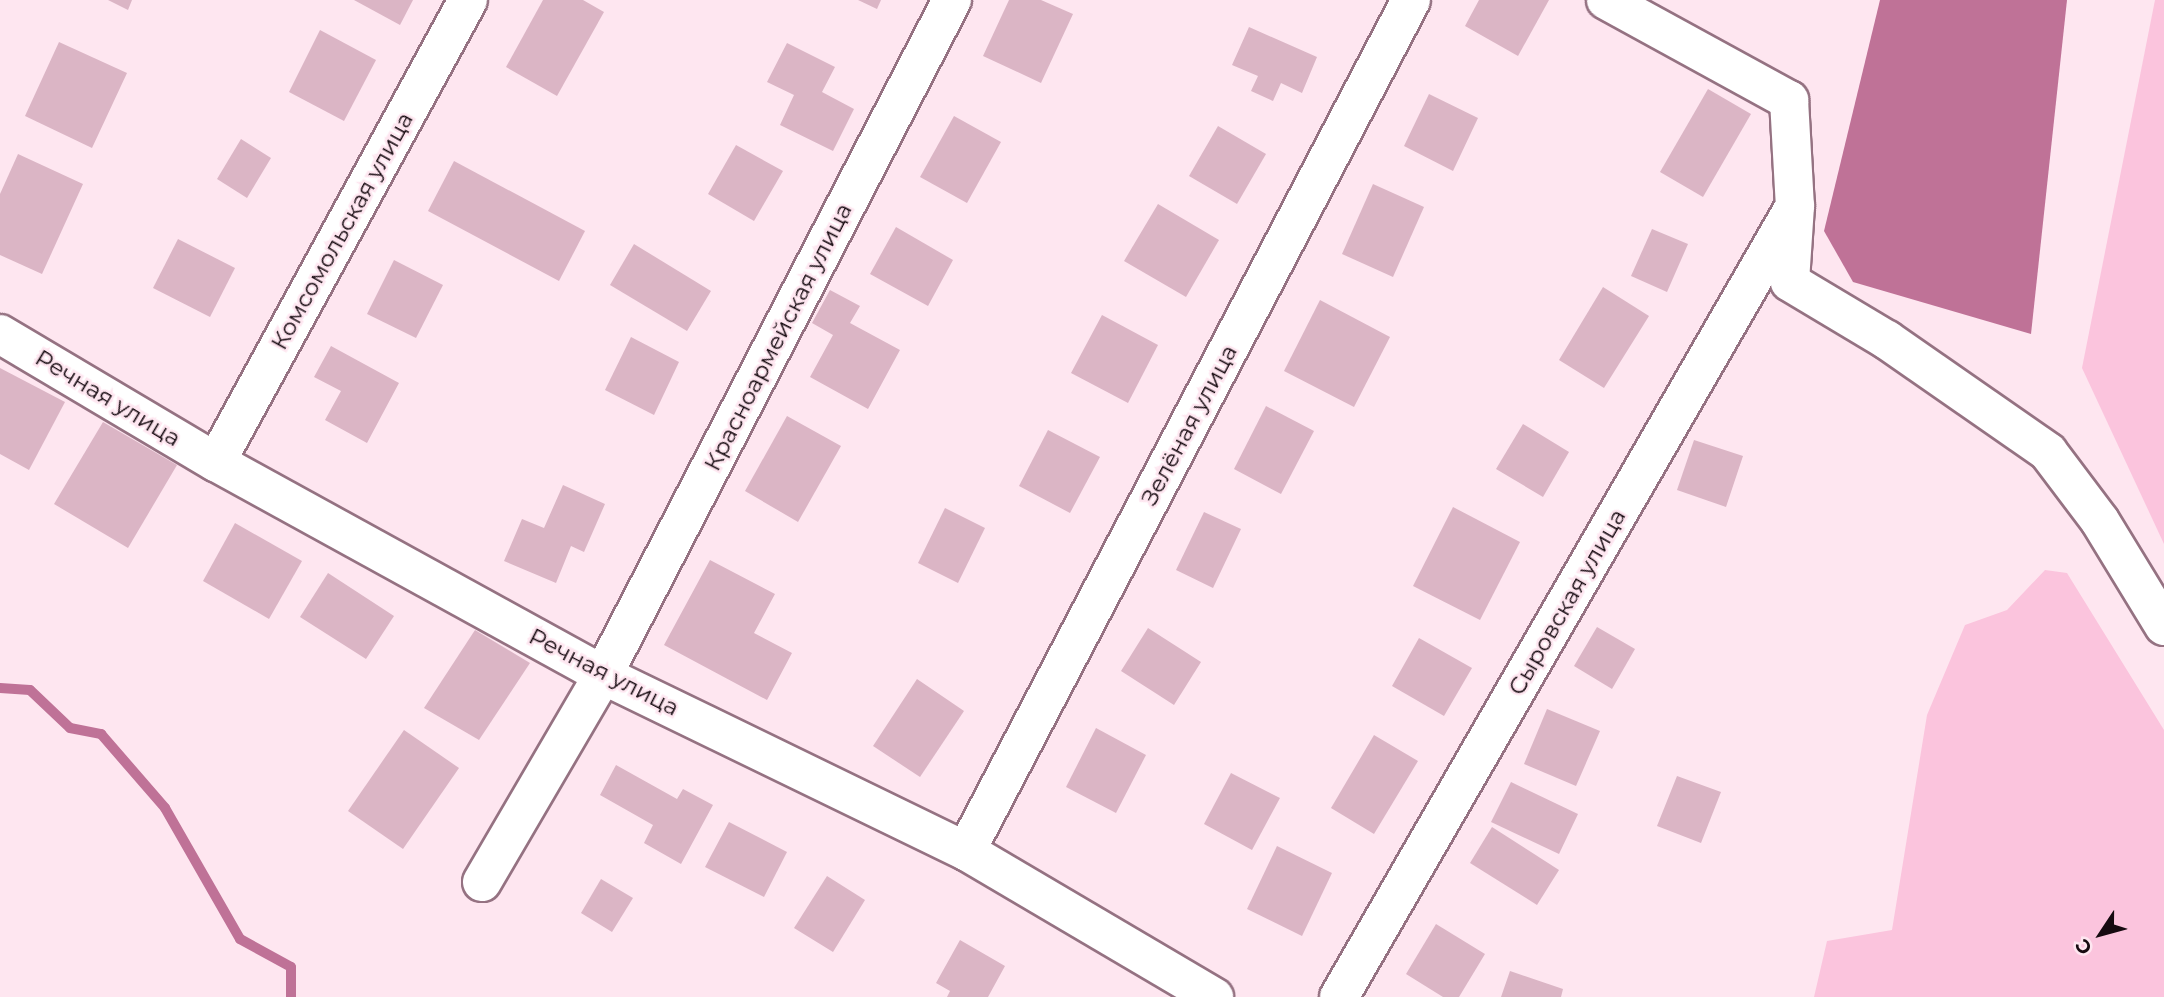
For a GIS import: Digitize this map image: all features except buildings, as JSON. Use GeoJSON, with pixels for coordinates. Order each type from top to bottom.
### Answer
{"type":"FeatureCollection","features":[{"type":"Feature","properties":{"kind":"street","name":"Комсомольская улица"},"geometry":{"type":"LineString","coordinates":[[216,461],[468,0]]}},
{"type":"Feature","properties":{"kind":"street","name":"Красноармейская улица"},"geometry":{"type":"LineString","coordinates":[[482,882],[603,675],[952,0]]}},
{"type":"Feature","properties":{"kind":"street","name":"Зелёная улица"},"geometry":{"type":"LineString","coordinates":[[967,850],[1410,0]]}},
{"type":"Feature","properties":{"kind":"street"},"geometry":{"type":"LineString","coordinates":[[1606,0],[1790,100],[1795,206],[1790,282],[1887,340],[2048,452],[2100,522],[2164,626]]}},
{"type":"Feature","properties":{"kind":"street","name":"Сыровская улица"},"geometry":{"type":"LineString","coordinates":[[1339,997],[1795,206]]}},
{"type":"Feature","properties":{"kind":"street","name":"Речная улица"},"geometry":{"type":"LineString","coordinates":[[0,334],[216,461],[603,675],[967,850],[1214,997]]}},
{"type":"Feature","properties":{"kind":"shaded area"},"geometry":{"type":"Polygon","coordinates":[[[1880,0],[2067,0],[2031,334],[1853,282],[1824,231],[1880,0]]]}},
{"type":"Feature","properties":{"kind":"shaded area"},"geometry":{"type":"Polygon","coordinates":[[[2155,0],[2164,0],[2164,544],[2082,368],[2155,0]]]}},
{"type":"Feature","properties":{"kind":"shaded area"},"geometry":{"type":"Polygon","coordinates":[[[2045,570],[2067,573],[2164,730],[2164,997],[1814,997],[1827,941],[1892,930],[1927,715],[1965,625],[2007,610],[2045,570]]]}},
{"type":"Feature","properties":{"kind":"waterway"},"geometry":{"type":"LineString","coordinates":[[0,688],[30,690],[70,728],[101,734],[165,808],[240,939],[291,967],[291,997]]}}]}
